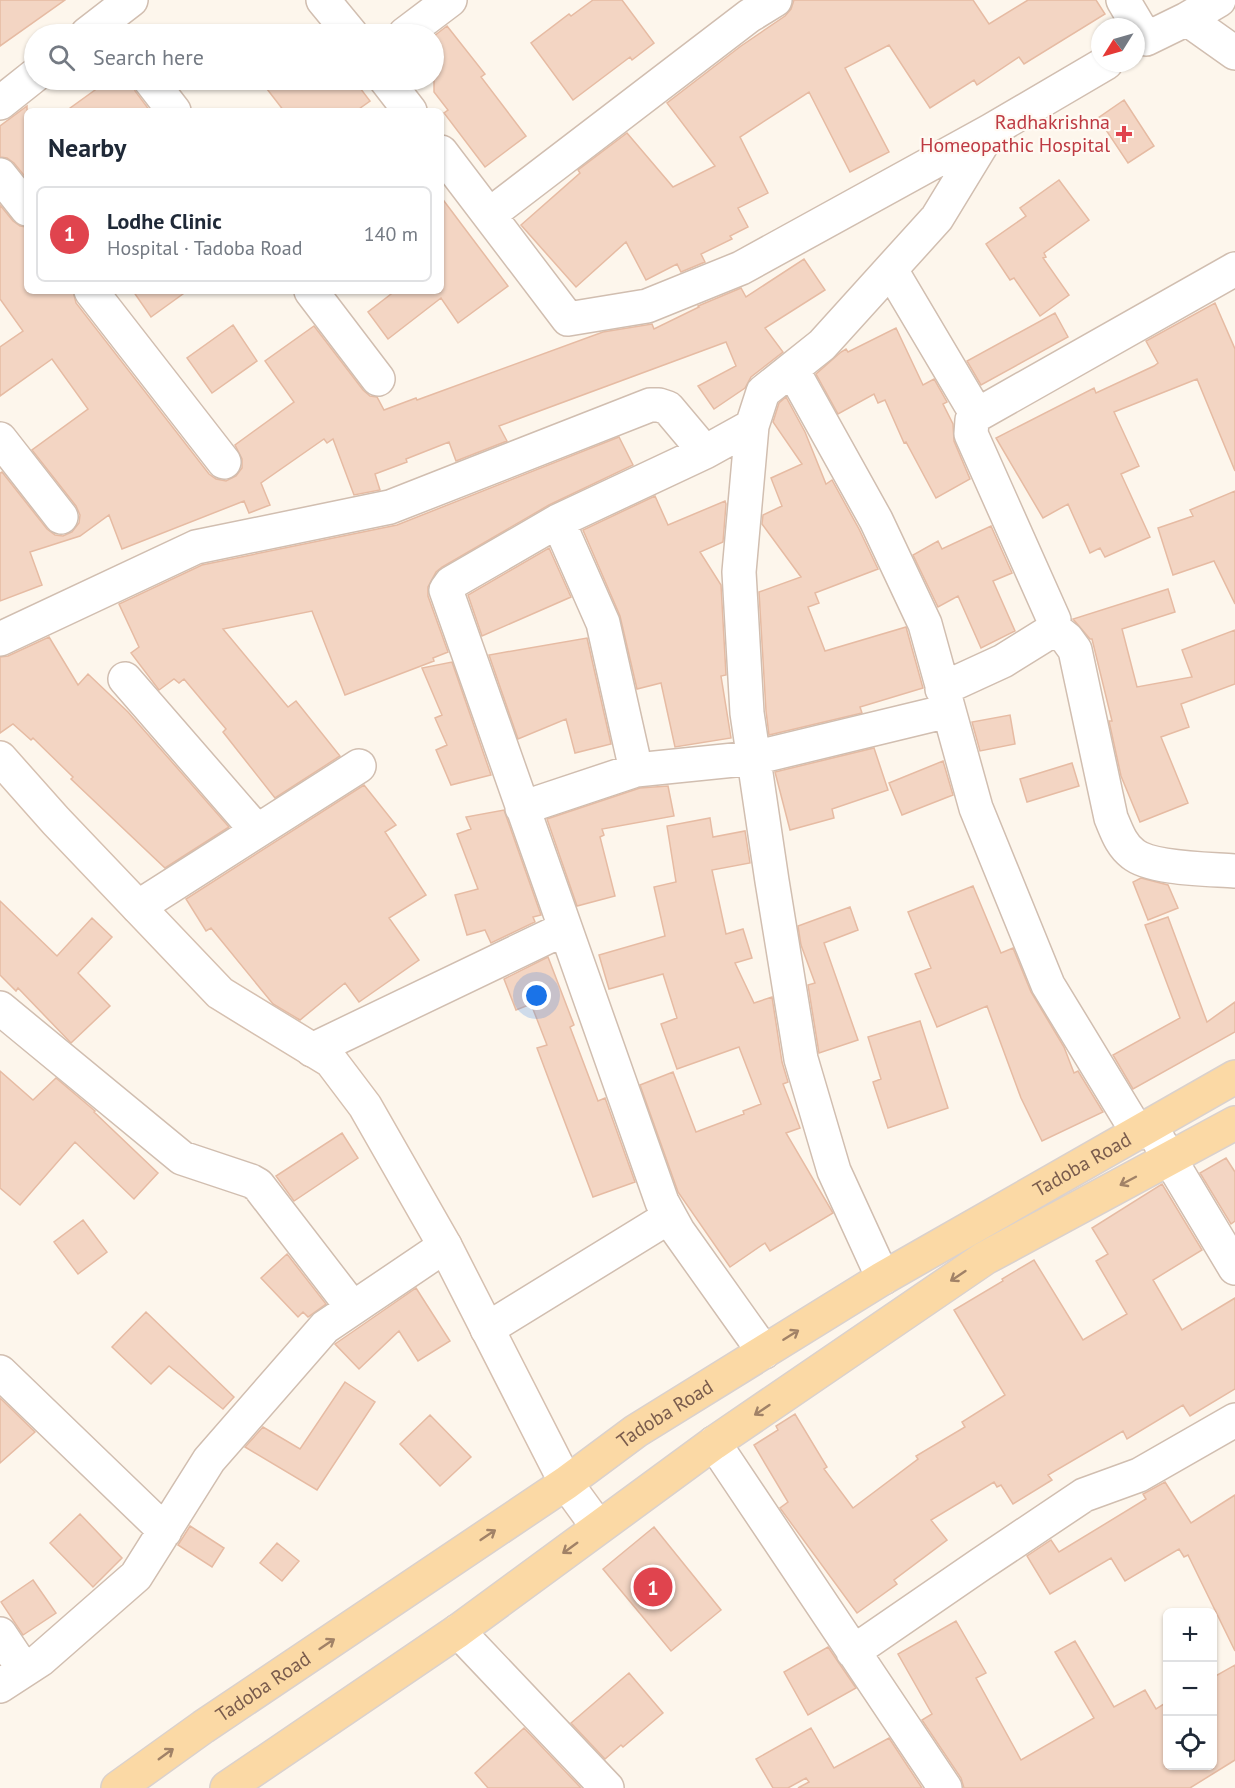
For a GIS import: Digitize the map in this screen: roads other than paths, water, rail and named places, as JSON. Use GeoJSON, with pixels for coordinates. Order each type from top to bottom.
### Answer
{"type":"FeatureCollection","features":[{"type":"Feature","properties":{"kind":"main road","name":"Tadoba Road"},"geometry":{"type":"LineString","coordinates":[[118,1788],[203,1727],[566,1483],[636,1431],[883,1278],[1235,1077]]}},
{"type":"Feature","properties":{"kind":"main road","name":"Tadoba Road"},"geometry":{"type":"LineString","coordinates":[[236,1785],[458,1631],[714,1443],[985,1258],[1235,1123]]}},
{"type":"Feature","properties":{"kind":"street"},"geometry":{"type":"LineString","coordinates":[[99,22],[131,0]]}},
{"type":"Feature","properties":{"kind":"street"},"geometry":{"type":"LineString","coordinates":[[323,0],[343,24]]}},
{"type":"Feature","properties":{"kind":"street"},"geometry":{"type":"LineString","coordinates":[[418,24],[450,0]]}},
{"type":"Feature","properties":{"kind":"street"},"geometry":{"type":"LineString","coordinates":[[489,214],[733,28],[775,0]]}},
{"type":"Feature","properties":{"kind":"street"},"geometry":{"type":"LineString","coordinates":[[1123,0],[1131,18]]}},
{"type":"Feature","properties":{"kind":"street"},"geometry":{"type":"LineString","coordinates":[[1145,40],[1219,0]]}},
{"type":"Feature","properties":{"kind":"street"},"geometry":{"type":"LineString","coordinates":[[1187,19],[1235,53]]}},
{"type":"Feature","properties":{"kind":"street"},"geometry":{"type":"LineString","coordinates":[[444,156],[568,319],[647,306],[741,268],[1091,72]]}},
{"type":"Feature","properties":{"kind":"street"},"geometry":{"type":"LineString","coordinates":[[0,103],[24,84]]}},
{"type":"Feature","properties":{"kind":"street"},"geometry":{"type":"LineString","coordinates":[[158,90],[172,108]]}},
{"type":"Feature","properties":{"kind":"street"},"geometry":{"type":"LineString","coordinates":[[394,90],[408,108]]}},
{"type":"Feature","properties":{"kind":"street"},"geometry":{"type":"LineString","coordinates":[[883,1278],[834,1171],[801,1059],[747,713],[739,572],[752,426],[763,392],[822,345],[937,218],[990,130]]}},
{"type":"Feature","properties":{"kind":"street"},"geometry":{"type":"LineString","coordinates":[[0,175],[24,205]]}},
{"type":"Feature","properties":{"kind":"street"},"geometry":{"type":"LineString","coordinates":[[522,808],[636,770],[754,758],[945,700],[1048,633],[1052,627],[1053,614],[971,434],[972,420],[977,415],[1235,269]]}},
{"type":"Feature","properties":{"kind":"street"},"geometry":{"type":"LineString","coordinates":[[891,270],[977,415]]}},
{"type":"Feature","properties":{"kind":"street"},"geometry":{"type":"LineString","coordinates":[[93,294],[224,462]]}},
{"type":"Feature","properties":{"kind":"street"},"geometry":{"type":"LineString","coordinates":[[313,294],[378,379]]}},
{"type":"Feature","properties":{"kind":"street"},"geometry":{"type":"LineString","coordinates":[[792,369],[876,520],[925,624],[976,808],[1048,985],[1144,1129],[1170,1160],[1235,1269]]}},
{"type":"Feature","properties":{"kind":"street"},"geometry":{"type":"LineString","coordinates":[[0,639],[202,545],[390,507],[650,405],[668,408],[705,452]]}},
{"type":"Feature","properties":{"kind":"street"},"geometry":{"type":"LineString","coordinates":[[752,426],[705,452],[558,521],[451,583],[446,590],[564,929],[669,1217],[764,1352]]}},
{"type":"Feature","properties":{"kind":"street"},"geometry":{"type":"LineString","coordinates":[[0,439],[61,517]]}},
{"type":"Feature","properties":{"kind":"street"},"geometry":{"type":"LineString","coordinates":[[558,521],[603,623],[636,770]]}},
{"type":"Feature","properties":{"kind":"street"},"geometry":{"type":"LineString","coordinates":[[1052,627],[1067,639],[1075,650],[1111,818],[1120,840],[1134,855],[1153,864],[1235,871]]}},
{"type":"Feature","properties":{"kind":"street"},"geometry":{"type":"LineString","coordinates":[[125,679],[257,831]]}},
{"type":"Feature","properties":{"kind":"street"},"geometry":{"type":"LineString","coordinates":[[0,758],[220,993],[331,1061],[365,1106],[445,1246],[566,1483],[598,1527]]}},
{"type":"Feature","properties":{"kind":"street"},"geometry":{"type":"LineString","coordinates":[[138,907],[359,766]]}},
{"type":"Feature","properties":{"kind":"street"},"geometry":{"type":"LineString","coordinates":[[312,1050],[564,929]]}},
{"type":"Feature","properties":{"kind":"street"},"geometry":{"type":"LineString","coordinates":[[0,1008],[182,1158],[258,1185],[352,1307]]}},
{"type":"Feature","properties":{"kind":"street"},"geometry":{"type":"LineString","coordinates":[[487,1329],[669,1217]]}},
{"type":"Feature","properties":{"kind":"street"},"geometry":{"type":"LineString","coordinates":[[0,1634],[12,1678],[40,1660],[136,1576],[209,1460],[325,1327],[445,1246]]}},
{"type":"Feature","properties":{"kind":"street"},"geometry":{"type":"LineString","coordinates":[[0,1372],[165,1531]]}},
{"type":"Feature","properties":{"kind":"street"},"geometry":{"type":"LineString","coordinates":[[853,1652],[1084,1495],[1139,1475],[1235,1420]]}},
{"type":"Feature","properties":{"kind":"street"},"geometry":{"type":"LineString","coordinates":[[714,1443],[945,1788]]}},
{"type":"Feature","properties":{"kind":"street"},"geometry":{"type":"LineString","coordinates":[[458,1631],[606,1788]]}},
{"type":"Feature","properties":{"kind":"place","name":"Radhakrishna Homeopathic Hospital"},"geometry":{"type":"Point","coordinates":[1124,134]}},
{"type":"Feature","properties":{"kind":"place","name":"Lodhe Clinic"},"geometry":{"type":"Point","coordinates":[653,1587]}}]}
